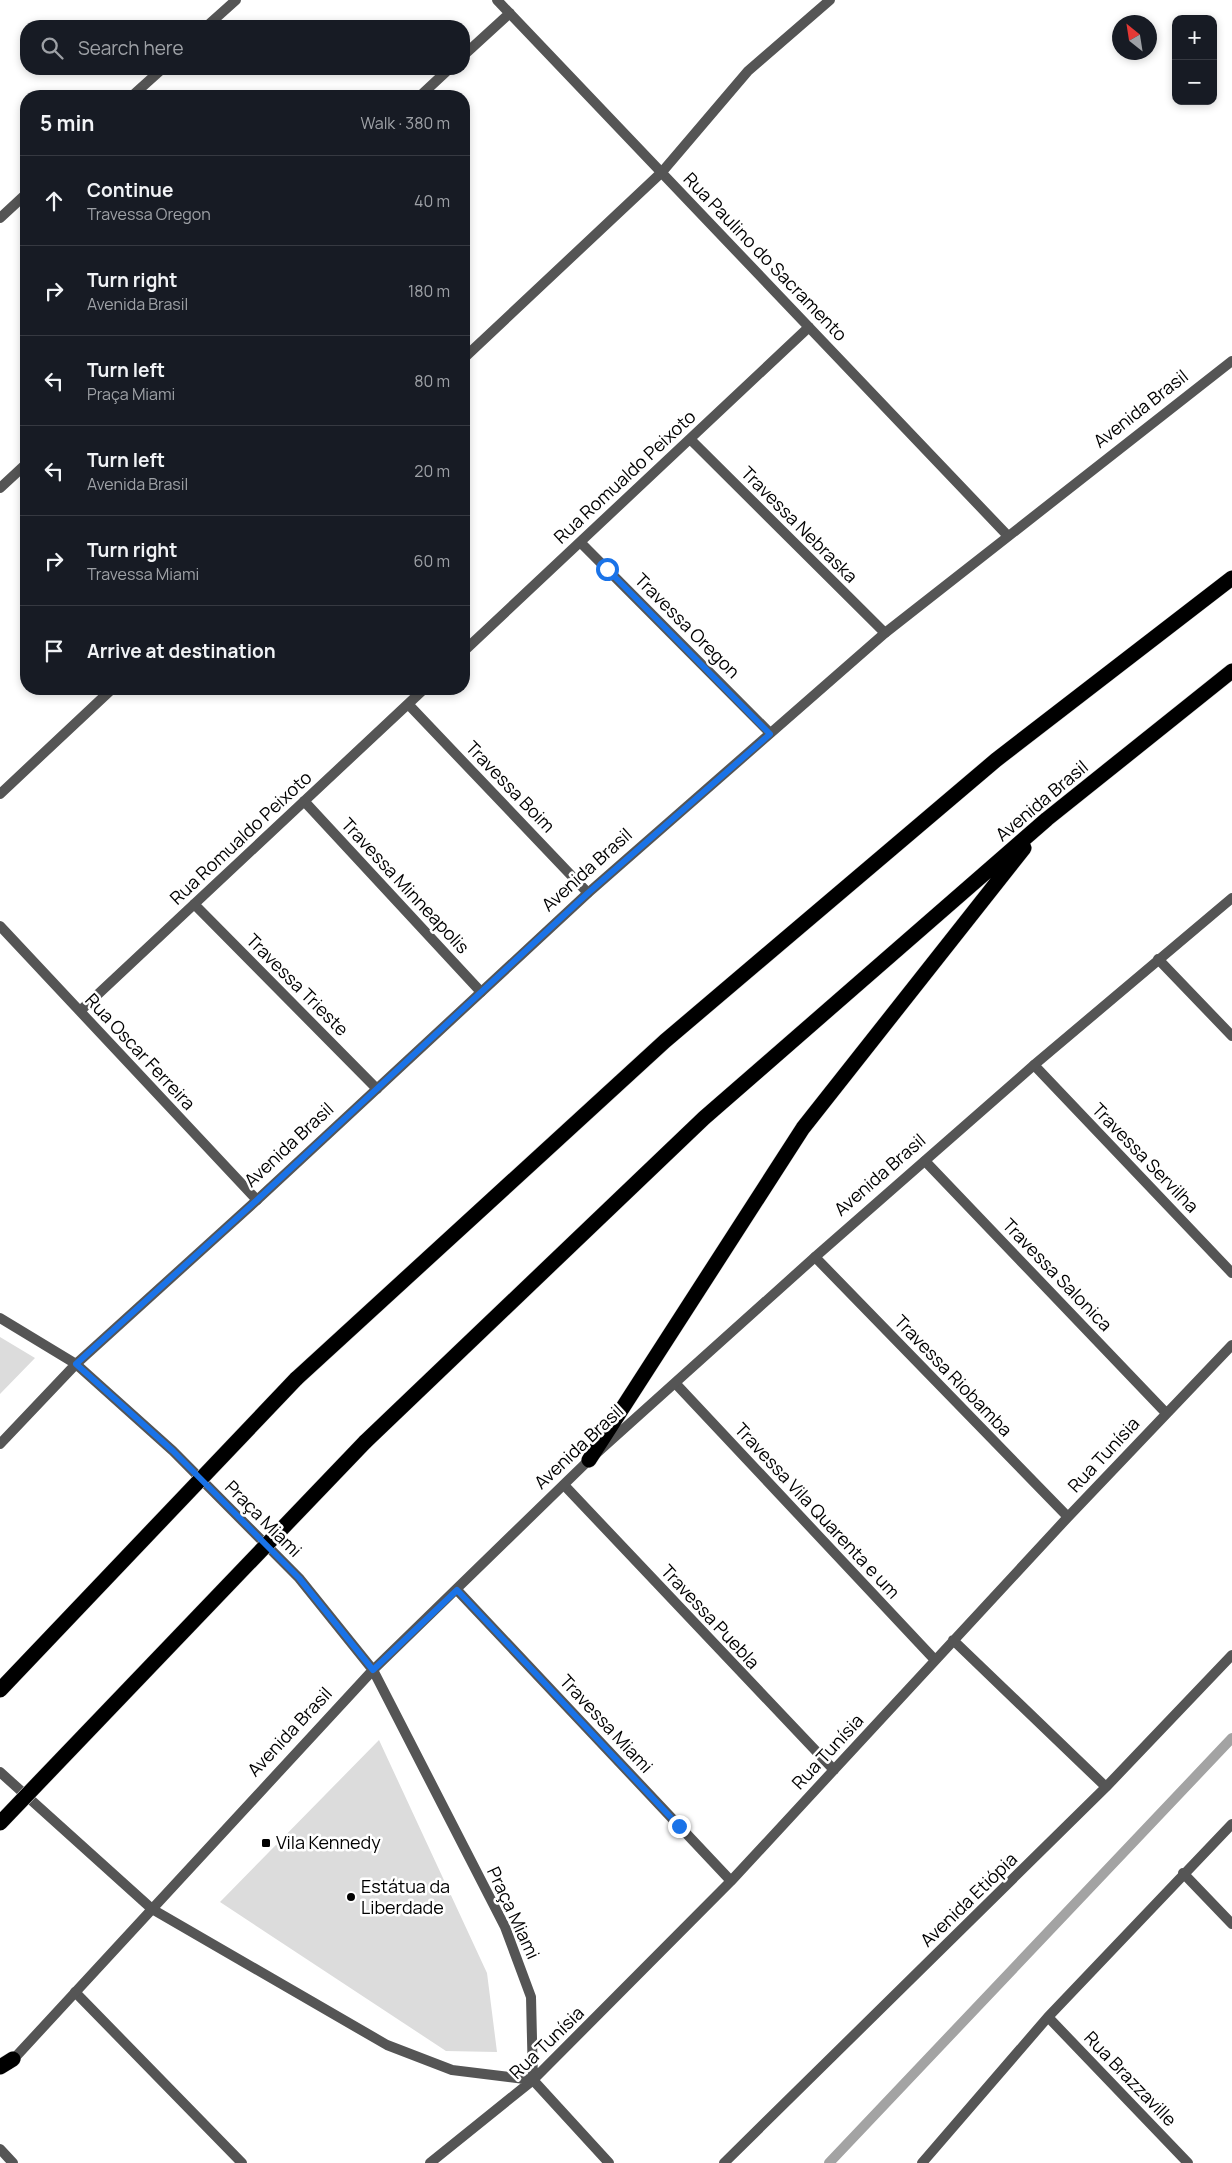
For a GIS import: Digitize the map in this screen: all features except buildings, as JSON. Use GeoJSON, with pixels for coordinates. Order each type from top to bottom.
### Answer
{"type":"FeatureCollection","features":[{"type":"Feature","properties":{"kind":"highway"},"geometry":{"type":"LineString","coordinates":[[0,1690],[296,1380],[665,1041],[996,760],[1232,578]]}},
{"type":"Feature","properties":{"kind":"highway","name":"Avenida Brasil"},"geometry":{"type":"LineString","coordinates":[[0,1823],[365,1442],[704,1118],[1047,819],[1232,671]]}},
{"type":"Feature","properties":{"kind":"highway"},"geometry":{"type":"LineString","coordinates":[[589,1460],[803,1128],[1047,819]]}},
{"type":"Feature","properties":{"kind":"highway"},"geometry":{"type":"LineString","coordinates":[[0,2067],[13,2059]]}},
{"type":"Feature","properties":{"kind":"street"},"geometry":{"type":"LineString","coordinates":[[214,20],[236,0]]}},
{"type":"Feature","properties":{"kind":"street","name":"Rua Paulino do Sacramento"},"geometry":{"type":"LineString","coordinates":[[497,0],[1008,536]]}},
{"type":"Feature","properties":{"kind":"street"},"geometry":{"type":"LineString","coordinates":[[470,352],[662,172],[748,71],[830,0]]}},
{"type":"Feature","properties":{"kind":"street"},"geometry":{"type":"LineString","coordinates":[[470,50],[510,13]]}},
{"type":"Feature","properties":{"kind":"street"},"geometry":{"type":"LineString","coordinates":[[139,90],[155,75]]}},
{"type":"Feature","properties":{"kind":"street"},"geometry":{"type":"LineString","coordinates":[[427,90],[443,75]]}},
{"type":"Feature","properties":{"kind":"street"},"geometry":{"type":"LineString","coordinates":[[0,218],[20,200]]}},
{"type":"Feature","properties":{"kind":"street","name":"Rua Romualdo Peixoto"},"geometry":{"type":"LineString","coordinates":[[470,646],[810,327]]}},
{"type":"Feature","properties":{"kind":"street","name":"Avenida Brasil"},"geometry":{"type":"LineString","coordinates":[[0,1444],[76,1364],[257,1200],[588,893],[885,633],[1232,362]]}},
{"type":"Feature","properties":{"kind":"street","name":"Travessa Nebraska"},"geometry":{"type":"LineString","coordinates":[[690,439],[885,633]]}},
{"type":"Feature","properties":{"kind":"street"},"geometry":{"type":"LineString","coordinates":[[0,488],[20,470]]}},
{"type":"Feature","properties":{"kind":"street","name":"Travessa Oregon"},"geometry":{"type":"LineString","coordinates":[[580,542],[770,734]]}},
{"type":"Feature","properties":{"kind":"street"},"geometry":{"type":"LineString","coordinates":[[0,794],[106,695]]}},
{"type":"Feature","properties":{"kind":"street","name":"Rua Romualdo Peixoto"},"geometry":{"type":"LineString","coordinates":[[80,1011],[418,695]]}},
{"type":"Feature","properties":{"kind":"street","name":"Travessa Boim"},"geometry":{"type":"LineString","coordinates":[[408,704],[588,893]]}},
{"type":"Feature","properties":{"kind":"street","name":"Travessa Minneapolis"},"geometry":{"type":"LineString","coordinates":[[304,801],[481,992]]}},
{"type":"Feature","properties":{"kind":"street","name":"Avenida Brasil"},"geometry":{"type":"LineString","coordinates":[[0,2074],[373,1670],[589,1460],[924,1161],[1158,959],[1232,898]]}},
{"type":"Feature","properties":{"kind":"street","name":"Travessa Trieste"},"geometry":{"type":"LineString","coordinates":[[194,904],[376,1089]]}},
{"type":"Feature","properties":{"kind":"street","name":"Rua Oscar Ferreira"},"geometry":{"type":"LineString","coordinates":[[0,926],[257,1200]]}},
{"type":"Feature","properties":{"kind":"street"},"geometry":{"type":"LineString","coordinates":[[1158,959],[1232,1036]]}},
{"type":"Feature","properties":{"kind":"street","name":"Travessa Servilha"},"geometry":{"type":"LineString","coordinates":[[1034,1065],[1232,1273]]}},
{"type":"Feature","properties":{"kind":"street","name":"Travessa Salonica"},"geometry":{"type":"LineString","coordinates":[[924,1161],[1166,1413]]}},
{"type":"Feature","properties":{"kind":"street","name":"Travessa Riobamba"},"geometry":{"type":"LineString","coordinates":[[816,1257],[1068,1517]]}},
{"type":"Feature","properties":{"kind":"street","name":"Praça Miami"},"geometry":{"type":"LineString","coordinates":[[0,1318],[76,1364],[173,1451],[299,1578],[373,1670],[505,1927],[531,1996],[533,2080]]}},
{"type":"Feature","properties":{"kind":"street","name":"Rua Tunísia"},"geometry":{"type":"LineString","coordinates":[[430,2163],[533,2080],[731,1881],[953,1640],[1232,1345]]}},
{"type":"Feature","properties":{"kind":"street","name":"Travessa Vila Quarenta e um"},"geometry":{"type":"LineString","coordinates":[[676,1384],[935,1660]]}},
{"type":"Feature","properties":{"kind":"street","name":"Travessa Puebla"},"geometry":{"type":"LineString","coordinates":[[564,1485],[834,1770]]}},
{"type":"Feature","properties":{"kind":"street","name":"Travessa Miami"},"geometry":{"type":"LineString","coordinates":[[457,1590],[731,1881]]}},
{"type":"Feature","properties":{"kind":"street"},"geometry":{"type":"LineString","coordinates":[[953,1640],[1106,1788]]}},
{"type":"Feature","properties":{"kind":"street","name":"Avenida Etiópia"},"geometry":{"type":"LineString","coordinates":[[724,2163],[1106,1788],[1232,1655]]}},
{"type":"Feature","properties":{"kind":"street"},"geometry":{"type":"LineString","coordinates":[[0,1772],[152,1908],[387,2045],[452,2070],[533,2080],[609,2163]]}},
{"type":"Feature","properties":{"kind":"street"},"geometry":{"type":"LineString","coordinates":[[922,2163],[1048,2017],[1232,1824]]}},
{"type":"Feature","properties":{"kind":"street"},"geometry":{"type":"LineString","coordinates":[[1183,1874],[1232,1924]]}},
{"type":"Feature","properties":{"kind":"street"},"geometry":{"type":"LineString","coordinates":[[75,1992],[242,2163]]}},
{"type":"Feature","properties":{"kind":"street","name":"Rua Brazzaville"},"geometry":{"type":"LineString","coordinates":[[1048,2017],[1188,2163]]}},
{"type":"Feature","properties":{"kind":"street"},"geometry":{"type":"LineString","coordinates":[[0,2149],[13,2163]]}},
{"type":"Feature","properties":{"kind":"shaded area"},"geometry":{"type":"Polygon","coordinates":[[[0,1337],[35,1358],[0,1394],[0,1337]]]}},
{"type":"Feature","properties":{"kind":"shaded area"},"geometry":{"type":"Polygon","coordinates":[[[379,1740],[487,1973],[497,2052],[446,2051],[220,1902],[379,1740]]]}},
{"type":"Feature","properties":{"kind":"waterway"},"geometry":{"type":"LineString","coordinates":[[829,2163],[1232,1738]]}},
{"type":"Feature","properties":{"kind":"place","name":"Vila Kennedy"},"geometry":{"type":"Point","coordinates":[266,1843]}},
{"type":"Feature","properties":{"kind":"place","name":"Estátua da Liberdade"},"geometry":{"type":"Point","coordinates":[351,1897]}},
{"type":"Feature","properties":{"kind":"route"},"geometry":{"type":"LineString","coordinates":[[607,569],[770,734],[588,893],[257,1200],[76,1364],[173,1451],[299,1578],[373,1670],[457,1590],[679,1826]]}}]}
